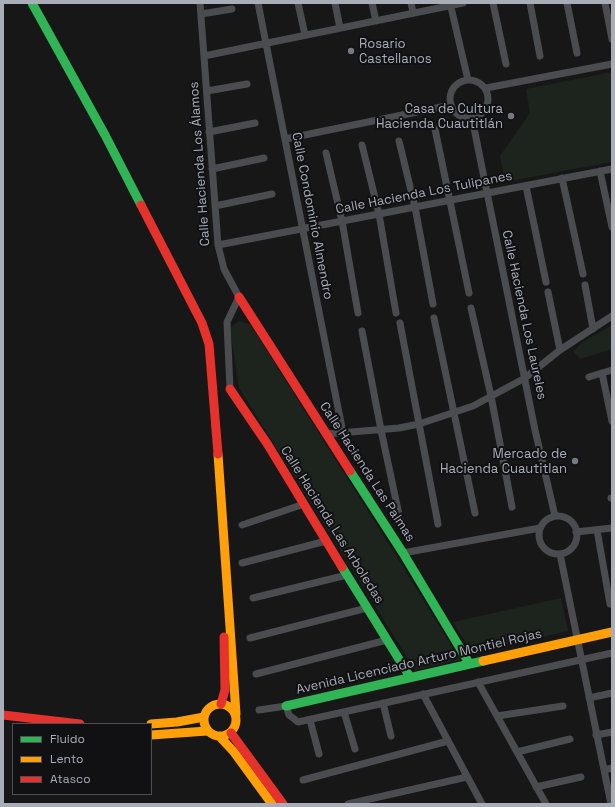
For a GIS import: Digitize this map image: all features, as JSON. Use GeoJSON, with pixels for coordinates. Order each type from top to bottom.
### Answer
{"type":"FeatureCollection","features":[{"type":"Feature","properties":{"kind":"main road"},"geometry":{"type":"LineString","coordinates":[[27,3],[164,259],[198,325],[204,345],[222,552],[226,672],[225,690],[221,704]]}},
{"type":"Feature","properties":{"kind":"main road"},"geometry":{"type":"LineString","coordinates":[[32,3],[105,136],[162,245],[202,323],[209,344],[226,552],[236,714],[236,723],[231,732],[220,737]]}},
{"type":"Feature","properties":{"kind":"main road","name":"Calle Hacienda Las Palmas"},"geometry":{"type":"LineString","coordinates":[[238,297],[404,553],[468,663]]}},
{"type":"Feature","properties":{"kind":"main road","name":"Calle Hacienda Las Arboledas"},"geometry":{"type":"LineString","coordinates":[[230,388],[304,504],[410,677]]}},
{"type":"Feature","properties":{"kind":"main road","name":"Avenida Licenciado Arturo Montiel Rojas"},"geometry":{"type":"LineString","coordinates":[[286,706],[468,663],[612,632]]}},
{"type":"Feature","properties":{"kind":"main road"},"geometry":{"type":"LineString","coordinates":[[152,724],[177,722],[204,717],[212,706],[221,704],[230,707],[236,714]]}},
{"type":"Feature","properties":{"kind":"main road"},"geometry":{"type":"LineString","coordinates":[[3,715],[71,723]]}},
{"type":"Feature","properties":{"kind":"main road"},"geometry":{"type":"LineString","coordinates":[[204,717],[207,731]]}},
{"type":"Feature","properties":{"kind":"main road"},"geometry":{"type":"LineString","coordinates":[[3,722],[13,723]]}},
{"type":"Feature","properties":{"kind":"main road"},"geometry":{"type":"LineString","coordinates":[[152,735],[207,731],[220,737],[234,752],[272,804]]}},
{"type":"Feature","properties":{"kind":"main road"},"geometry":{"type":"LineString","coordinates":[[231,732],[283,804]]}},
{"type":"Feature","properties":{"kind":"street","name":"Calle Hacienda Los Álamos"},"geometry":{"type":"LineString","coordinates":[[200,3],[218,245],[224,269],[238,297]]}},
{"type":"Feature","properties":{"kind":"street","name":"Calle Condominio Almendro"},"geometry":{"type":"LineString","coordinates":[[258,3],[343,433]]}},
{"type":"Feature","properties":{"kind":"street"},"geometry":{"type":"LineString","coordinates":[[298,3],[305,35]]}},
{"type":"Feature","properties":{"kind":"street"},"geometry":{"type":"LineString","coordinates":[[335,3],[340,28]]}},
{"type":"Feature","properties":{"kind":"street"},"geometry":{"type":"LineString","coordinates":[[372,3],[376,20]]}},
{"type":"Feature","properties":{"kind":"street"},"geometry":{"type":"LineString","coordinates":[[411,3],[413,12]]}},
{"type":"Feature","properties":{"kind":"street"},"geometry":{"type":"LineString","coordinates":[[204,56],[450,4],[463,3]]}},
{"type":"Feature","properties":{"kind":"street"},"geometry":{"type":"LineString","coordinates":[[493,3],[506,64]]}},
{"type":"Feature","properties":{"kind":"street"},"geometry":{"type":"LineString","coordinates":[[530,3],[540,56]]}},
{"type":"Feature","properties":{"kind":"street"},"geometry":{"type":"LineString","coordinates":[[567,3],[577,53]]}},
{"type":"Feature","properties":{"kind":"street"},"geometry":{"type":"LineString","coordinates":[[605,3],[612,39]]}},
{"type":"Feature","properties":{"kind":"street"},"geometry":{"type":"LineString","coordinates":[[450,4],[468,80]]}},
{"type":"Feature","properties":{"kind":"street"},"geometry":{"type":"LineString","coordinates":[[201,14],[232,9]]}},
{"type":"Feature","properties":{"kind":"street"},"geometry":{"type":"LineString","coordinates":[[486,88],[612,64]]}},
{"type":"Feature","properties":{"kind":"street"},"geometry":{"type":"LineString","coordinates":[[468,80],[478,82],[486,88],[488,103],[485,110],[479,116],[472,118],[463,117],[456,113],[451,105],[450,98],[455,86],[468,80]]}},
{"type":"Feature","properties":{"kind":"street"},"geometry":{"type":"LineString","coordinates":[[207,91],[247,84]]}},
{"type":"Feature","properties":{"kind":"street"},"geometry":{"type":"LineString","coordinates":[[285,139],[451,105]]}},
{"type":"Feature","properties":{"kind":"street","name":"Calle Hacienda Los Laureles"},"geometry":{"type":"LineString","coordinates":[[472,118],[555,516]]}},
{"type":"Feature","properties":{"kind":"street"},"geometry":{"type":"LineString","coordinates":[[210,132],[255,123]]}},
{"type":"Feature","properties":{"kind":"street"},"geometry":{"type":"LineString","coordinates":[[435,129],[469,293]]}},
{"type":"Feature","properties":{"kind":"street"},"geometry":{"type":"LineString","coordinates":[[399,142],[415,207],[433,304]]}},
{"type":"Feature","properties":{"kind":"street"},"geometry":{"type":"LineString","coordinates":[[362,145],[379,214],[396,313]]}},
{"type":"Feature","properties":{"kind":"street"},"geometry":{"type":"LineString","coordinates":[[326,153],[342,221],[358,313]]}},
{"type":"Feature","properties":{"kind":"street"},"geometry":{"type":"LineString","coordinates":[[212,169],[264,158]]}},
{"type":"Feature","properties":{"kind":"street","name":"Calle Hacienda Los Tulipanes"},"geometry":{"type":"LineString","coordinates":[[218,245],[612,169]]}},
{"type":"Feature","properties":{"kind":"street"},"geometry":{"type":"LineString","coordinates":[[600,171],[612,227]]}},
{"type":"Feature","properties":{"kind":"street"},"geometry":{"type":"LineString","coordinates":[[562,178],[583,274]]}},
{"type":"Feature","properties":{"kind":"street"},"geometry":{"type":"LineString","coordinates":[[526,186],[546,282]]}},
{"type":"Feature","properties":{"kind":"street"},"geometry":{"type":"LineString","coordinates":[[215,206],[272,194]]}},
{"type":"Feature","properties":{"kind":"street"},"geometry":{"type":"LineString","coordinates":[[585,284],[593,329]]}},
{"type":"Feature","properties":{"kind":"street"},"geometry":{"type":"LineString","coordinates":[[548,292],[560,350]]}},
{"type":"Feature","properties":{"kind":"street"},"geometry":{"type":"LineString","coordinates":[[230,388],[226,322],[238,297]]}},
{"type":"Feature","properties":{"kind":"street"},"geometry":{"type":"LineString","coordinates":[[471,308],[491,396],[512,507]]}},
{"type":"Feature","properties":{"kind":"street"},"geometry":{"type":"LineString","coordinates":[[327,434],[381,430],[419,424],[454,412],[491,396],[525,378],[560,350],[612,316]]}},
{"type":"Feature","properties":{"kind":"street"},"geometry":{"type":"LineString","coordinates":[[434,318],[475,513]]}},
{"type":"Feature","properties":{"kind":"street"},"geometry":{"type":"LineString","coordinates":[[400,323],[438,524]]}},
{"type":"Feature","properties":{"kind":"street"},"geometry":{"type":"LineString","coordinates":[[362,330],[381,430],[402,524]]}},
{"type":"Feature","properties":{"kind":"street"},"geometry":{"type":"LineString","coordinates":[[589,377],[612,370]]}},
{"type":"Feature","properties":{"kind":"street"},"geometry":{"type":"LineString","coordinates":[[602,373],[612,421]]}},
{"type":"Feature","properties":{"kind":"street"},"geometry":{"type":"LineString","coordinates":[[242,525],[304,504]]}},
{"type":"Feature","properties":{"kind":"street"},"geometry":{"type":"LineString","coordinates":[[555,516],[567,518],[571,522],[576,532],[573,546],[560,554],[549,552],[545,549],[539,539],[540,528],[546,520],[555,516]]}},
{"type":"Feature","properties":{"kind":"street"},"geometry":{"type":"LineString","coordinates":[[404,553],[540,528]]}},
{"type":"Feature","properties":{"kind":"street"},"geometry":{"type":"LineString","coordinates":[[576,532],[612,528]]}},
{"type":"Feature","properties":{"kind":"street"},"geometry":{"type":"LineString","coordinates":[[597,530],[610,604]]}},
{"type":"Feature","properties":{"kind":"street"},"geometry":{"type":"LineString","coordinates":[[242,563],[326,541]]}},
{"type":"Feature","properties":{"kind":"street"},"geometry":{"type":"LineString","coordinates":[[560,554],[611,804]]}},
{"type":"Feature","properties":{"kind":"street"},"geometry":{"type":"LineString","coordinates":[[253,598],[347,575]]}},
{"type":"Feature","properties":{"kind":"street"},"geometry":{"type":"LineString","coordinates":[[250,638],[367,608]]}},
{"type":"Feature","properties":{"kind":"street"},"geometry":{"type":"LineString","coordinates":[[256,674],[387,640]]}},
{"type":"Feature","properties":{"kind":"street","name":"Avenida Licenciado Arturo Montiel Rojas"},"geometry":{"type":"LineString","coordinates":[[286,706],[293,720],[298,722],[612,653]]}},
{"type":"Feature","properties":{"kind":"street"},"geometry":{"type":"LineString","coordinates":[[478,682],[546,804]]}},
{"type":"Feature","properties":{"kind":"street"},"geometry":{"type":"LineString","coordinates":[[589,698],[612,693]]}},
{"type":"Feature","properties":{"kind":"street"},"geometry":{"type":"LineString","coordinates":[[423,694],[482,804]]}},
{"type":"Feature","properties":{"kind":"street"},"geometry":{"type":"LineString","coordinates":[[383,703],[391,736]]}},
{"type":"Feature","properties":{"kind":"street"},"geometry":{"type":"LineString","coordinates":[[259,710],[286,706]]}},
{"type":"Feature","properties":{"kind":"street"},"geometry":{"type":"LineString","coordinates":[[497,716],[562,706]]}},
{"type":"Feature","properties":{"kind":"street"},"geometry":{"type":"LineString","coordinates":[[344,712],[355,748]]}},
{"type":"Feature","properties":{"kind":"street"},"geometry":{"type":"LineString","coordinates":[[310,720],[319,754]]}},
{"type":"Feature","properties":{"kind":"street"},"geometry":{"type":"LineString","coordinates":[[596,735],[612,732]]}},
{"type":"Feature","properties":{"kind":"street"},"geometry":{"type":"LineString","coordinates":[[517,752],[570,739]]}},
{"type":"Feature","properties":{"kind":"street"},"geometry":{"type":"LineString","coordinates":[[303,780],[448,741]]}},
{"type":"Feature","properties":{"kind":"street"},"geometry":{"type":"LineString","coordinates":[[604,770],[612,768]]}},
{"type":"Feature","properties":{"kind":"street"},"geometry":{"type":"LineString","coordinates":[[348,804],[467,777]]}},
{"type":"Feature","properties":{"kind":"street"},"geometry":{"type":"LineString","coordinates":[[536,787],[581,777]]}},
{"type":"Feature","properties":{"kind":"shaded area"},"geometry":{"type":"Polygon","coordinates":[[[612,72],[612,162],[505,182],[500,156],[530,113],[526,89],[612,72]]]}},
{"type":"Feature","properties":{"kind":"shaded area"},"geometry":{"type":"Polygon","coordinates":[[[239,321],[250,324],[460,660],[415,670],[239,388],[230,328],[239,321]]]}},
{"type":"Feature","properties":{"kind":"shaded area"},"geometry":{"type":"Polygon","coordinates":[[[612,325],[612,349],[580,359],[573,351],[583,342],[612,325]]]}},
{"type":"Feature","properties":{"kind":"shaded area"},"geometry":{"type":"Polygon","coordinates":[[[561,598],[568,631],[472,653],[453,622],[561,598]]]}},
{"type":"Feature","properties":{"kind":"traffic: fast"},"geometry":{"type":"LineString","coordinates":[[32,3],[105,135],[141,205]]}},
{"type":"Feature","properties":{"kind":"traffic: fast"},"geometry":{"type":"LineString","coordinates":[[350,471],[403,553],[469,663]]}},
{"type":"Feature","properties":{"kind":"traffic: fast"},"geometry":{"type":"LineString","coordinates":[[342,567],[410,677]]}},
{"type":"Feature","properties":{"kind":"traffic: fast"},"geometry":{"type":"LineString","coordinates":[[286,706],[483,661]]}},
{"type":"Feature","properties":{"kind":"traffic: slow"},"geometry":{"type":"LineString","coordinates":[[218,454],[236,714]]}},
{"type":"Feature","properties":{"kind":"traffic: slow"},"geometry":{"type":"LineString","coordinates":[[483,661],[612,632]]}},
{"type":"Feature","properties":{"kind":"traffic: slow"},"geometry":{"type":"LineString","coordinates":[[217,704],[223,704],[232,708],[236,720],[232,732],[223,736],[217,736],[208,732],[204,723],[204,717],[208,708],[217,704]]}},
{"type":"Feature","properties":{"kind":"traffic: slow"},"geometry":{"type":"LineString","coordinates":[[152,724],[177,722],[204,717]]}},
{"type":"Feature","properties":{"kind":"traffic: slow"},"geometry":{"type":"LineString","coordinates":[[152,735],[207,731]]}},
{"type":"Feature","properties":{"kind":"traffic: slow"},"geometry":{"type":"LineString","coordinates":[[220,737],[234,752],[272,804]]}},
{"type":"Feature","properties":{"kind":"traffic: jam"},"geometry":{"type":"LineString","coordinates":[[141,205],[202,323],[209,344],[218,454]]}},
{"type":"Feature","properties":{"kind":"traffic: jam"},"geometry":{"type":"LineString","coordinates":[[239,297],[350,471]]}},
{"type":"Feature","properties":{"kind":"traffic: jam"},"geometry":{"type":"LineString","coordinates":[[230,389],[268,445],[342,567]]}},
{"type":"Feature","properties":{"kind":"traffic: jam"},"geometry":{"type":"LineString","coordinates":[[221,704],[225,690],[224,637]]}},
{"type":"Feature","properties":{"kind":"traffic: jam"},"geometry":{"type":"LineString","coordinates":[[3,715],[71,723]]}},
{"type":"Feature","properties":{"kind":"traffic: jam"},"geometry":{"type":"LineString","coordinates":[[231,733],[283,804]]}},
{"type":"Feature","properties":{"kind":"place","name":"Rosario Castellanos"},"geometry":{"type":"Point","coordinates":[351,51]}},
{"type":"Feature","properties":{"kind":"place","name":"Casa de Cultura Hacienda Cuautitlán"},"geometry":{"type":"Point","coordinates":[511,116]}},
{"type":"Feature","properties":{"kind":"place","name":"Mercado de Hacienda Cuautitlan"},"geometry":{"type":"Point","coordinates":[575,461]}}]}
